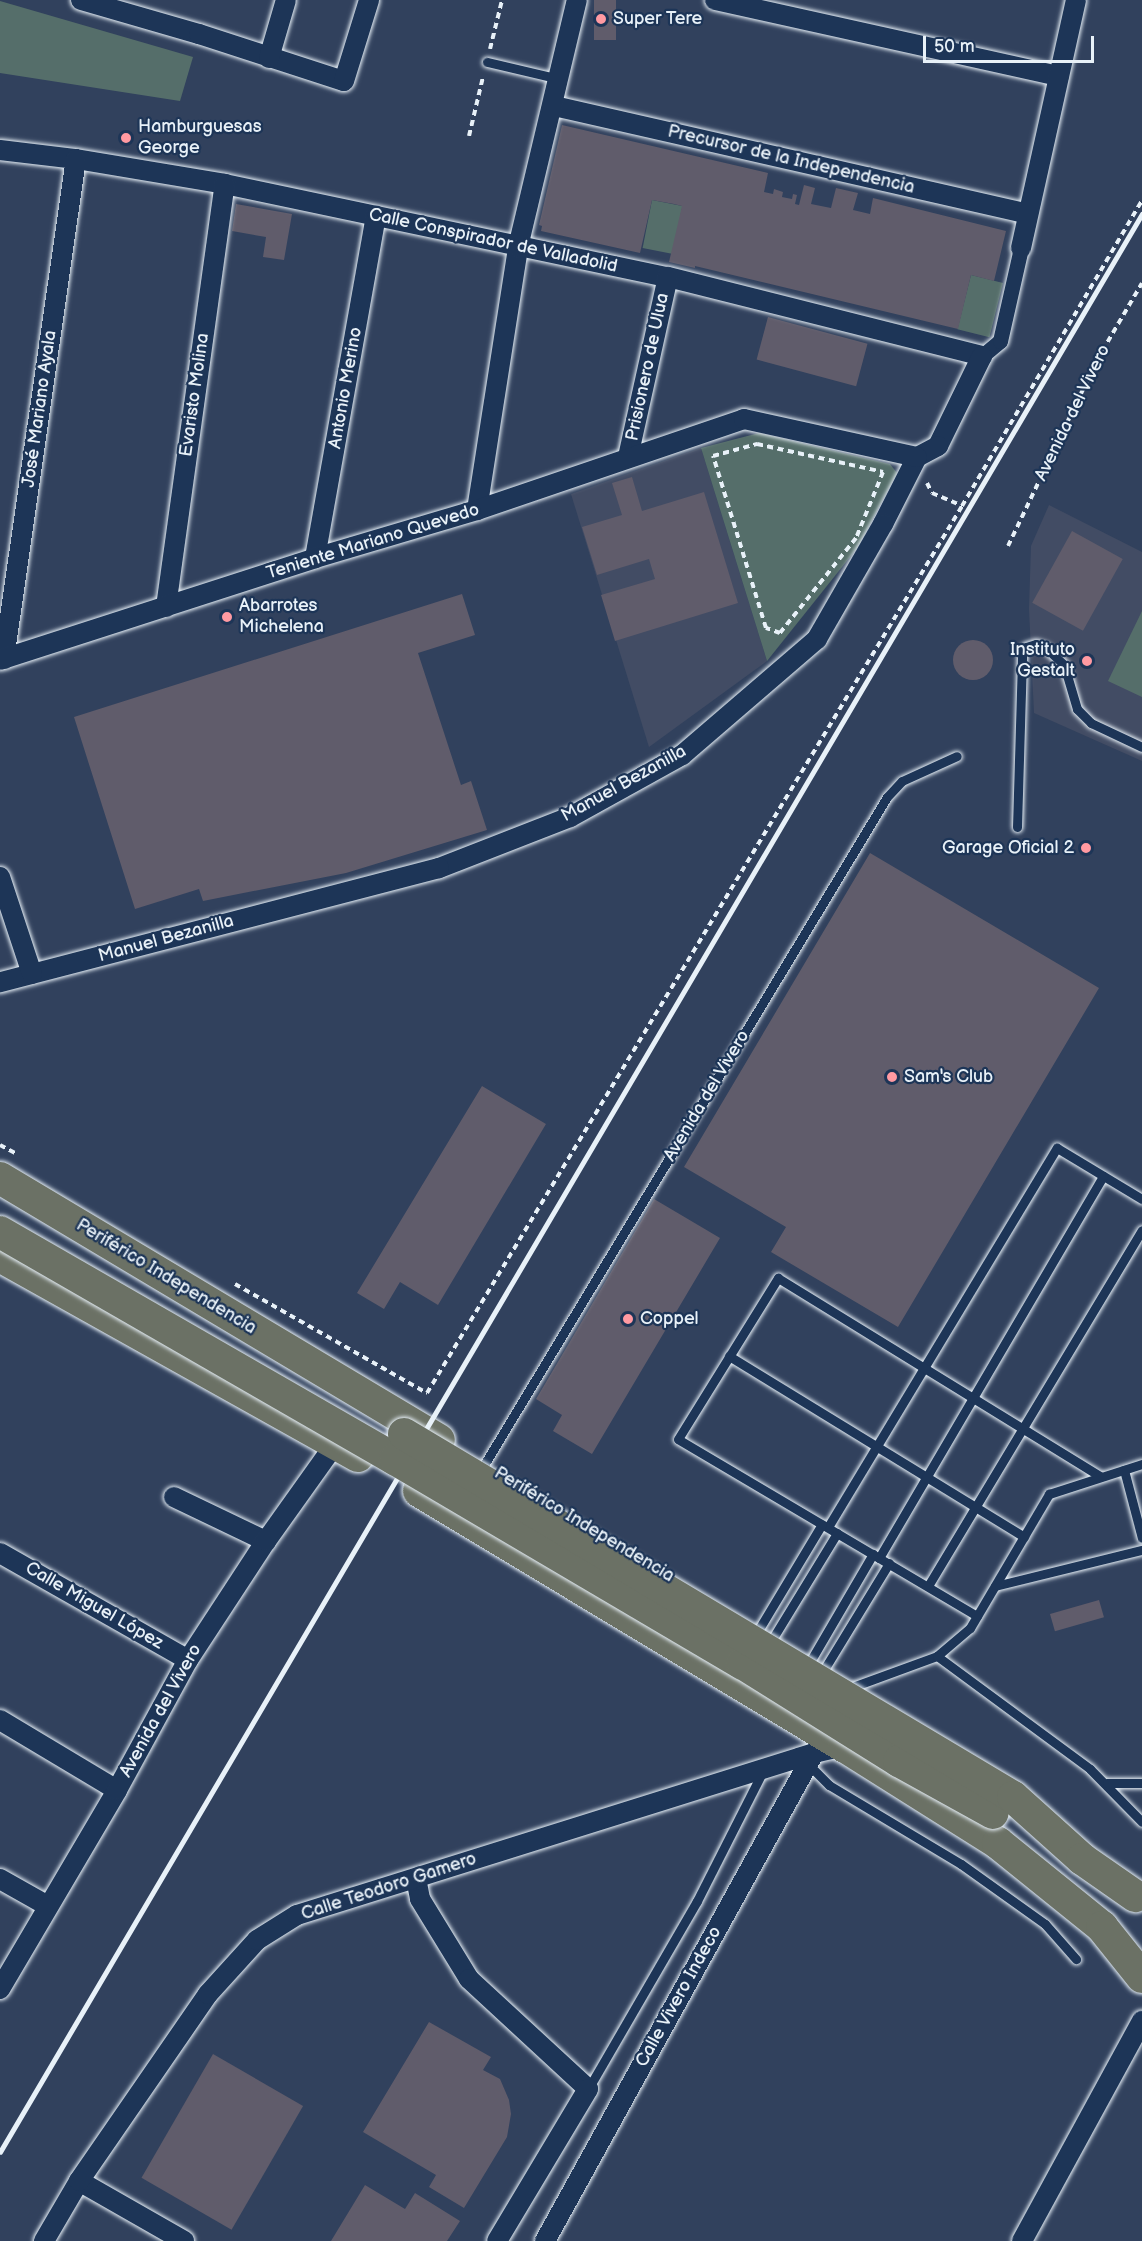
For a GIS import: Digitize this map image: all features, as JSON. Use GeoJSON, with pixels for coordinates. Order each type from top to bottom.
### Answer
{"type":"FeatureCollection","features":[{"type":"Feature","properties":{"kind":"highway","name":"Periférico Independencia"},"geometry":{"type":"LineString","coordinates":[[10,1167],[420,1459],[822,1754],[998,1843],[1102,1927],[1142,1977]]}},
{"type":"Feature","properties":{"kind":"highway"},"geometry":{"type":"LineString","coordinates":[[0,1192],[742,1663],[899,1761],[993,1813],[1050,1868],[1091,1918]]}},
{"type":"Feature","properties":{"kind":"highway"},"geometry":{"type":"LineString","coordinates":[[0,1232],[420,1459],[1013,1797],[1082,1859],[1138,1900]]}},
{"type":"Feature","properties":{"kind":"highway","name":"Periférico Independencia"},"geometry":{"type":"LineString","coordinates":[[0,1256],[336,1443],[420,1459],[484,1465],[1014,1780],[1108,1862],[1138,1900]]}},
{"type":"Feature","properties":{"kind":"street"},"geometry":{"type":"LineString","coordinates":[[81,0],[123,7],[269,58],[344,81],[369,0]]}},
{"type":"Feature","properties":{"kind":"street"},"geometry":{"type":"LineString","coordinates":[[269,58],[286,0]]}},
{"type":"Feature","properties":{"kind":"street"},"geometry":{"type":"LineString","coordinates":[[477,510],[518,247],[554,106],[577,0]]}},
{"type":"Feature","properties":{"kind":"street"},"geometry":{"type":"LineString","coordinates":[[715,0],[1059,76]]}},
{"type":"Feature","properties":{"kind":"street"},"geometry":{"type":"LineString","coordinates":[[916,458],[939,446],[982,356],[1000,341],[1076,0]]}},
{"type":"Feature","properties":{"kind":"street","name":"Precursor de la Independencia"},"geometry":{"type":"LineString","coordinates":[[554,106],[1028,214]]}},
{"type":"Feature","properties":{"kind":"street","name":"Calle Conspirador de Valladolid"},"geometry":{"type":"LineString","coordinates":[[0,150],[76,159],[225,184],[668,277],[982,356]]}},
{"type":"Feature","properties":{"kind":"street","name":"José Mariano Ayala"},"geometry":{"type":"LineString","coordinates":[[2,660],[76,159]]}},
{"type":"Feature","properties":{"kind":"street","name":"Evaristo Molina"},"geometry":{"type":"LineString","coordinates":[[166,607],[225,184]]}},
{"type":"Feature","properties":{"kind":"street","name":"Antonio Merino"},"geometry":{"type":"LineString","coordinates":[[315,558],[376,217]]}},
{"type":"Feature","properties":{"kind":"street","name":"Prisionero de Ulua"},"geometry":{"type":"LineString","coordinates":[[628,457],[668,277]]}},
{"type":"Feature","properties":{"kind":"street","name":"Teniente Mariano Quevedo"},"geometry":{"type":"LineString","coordinates":[[2,660],[315,558],[477,510],[744,419],[916,458]]}},
{"type":"Feature","properties":{"kind":"street","name":"Manuel Bezanilla"},"geometry":{"type":"LineString","coordinates":[[0,982],[439,868],[570,817],[682,755],[817,639],[883,524],[916,458]]}},
{"type":"Feature","properties":{"kind":"street"},"geometry":{"type":"LineString","coordinates":[[0,877],[32,974]]}},
{"type":"Feature","properties":{"kind":"street","name":"Avenida del Vivero"},"geometry":{"type":"LineString","coordinates":[[0,1989],[117,1790],[188,1660],[266,1541],[336,1443]]}},
{"type":"Feature","properties":{"kind":"street"},"geometry":{"type":"LineString","coordinates":[[174,1497],[266,1541]]}},
{"type":"Feature","properties":{"kind":"street","name":"Calle Miguel López"},"geometry":{"type":"LineString","coordinates":[[0,1553],[188,1660]]}},
{"type":"Feature","properties":{"kind":"street"},"geometry":{"type":"LineString","coordinates":[[0,1720],[117,1790]]}},
{"type":"Feature","properties":{"kind":"street","name":"Calle Teodoro Gamero"},"geometry":{"type":"LineString","coordinates":[[44,2241],[79,2181],[208,1994],[257,1940],[297,1915],[765,1768],[822,1754]]}},
{"type":"Feature","properties":{"kind":"street","name":"Calle Vivero Indeco"},"geometry":{"type":"LineString","coordinates":[[545,2241],[822,1754]]}},
{"type":"Feature","properties":{"kind":"street"},"geometry":{"type":"LineString","coordinates":[[416,1878],[420,1899],[469,1980],[588,2089],[497,2241]]}},
{"type":"Feature","properties":{"kind":"street"},"geometry":{"type":"LineString","coordinates":[[0,1879],[48,1906]]}},
{"type":"Feature","properties":{"kind":"street"},"geometry":{"type":"LineString","coordinates":[[1022,2241],[1142,2021]]}},
{"type":"Feature","properties":{"kind":"street"},"geometry":{"type":"LineString","coordinates":[[79,2181],[183,2241]]}},
{"type":"Feature","properties":{"kind":"lane"},"geometry":{"type":"LineString","coordinates":[[487,62],[560,79]]}},
{"type":"Feature","properties":{"kind":"lane"},"geometry":{"type":"LineString","coordinates":[[1017,827],[1022,654],[1026,647],[1036,644],[1045,647],[1064,665],[1077,709],[1091,723],[1142,747]]}},
{"type":"Feature","properties":{"kind":"lane","name":"Avenida del Vivero"},"geometry":{"type":"LineString","coordinates":[[484,1465],[887,797],[902,781],[957,756]]}},
{"type":"Feature","properties":{"kind":"lane"},"geometry":{"type":"LineString","coordinates":[[766,1633],[825,1525],[878,1445],[1057,1148],[1142,1199]]}},
{"type":"Feature","properties":{"kind":"lane"},"geometry":{"type":"LineString","coordinates":[[818,1664],[876,1556],[927,1477],[1103,1176]]}},
{"type":"Feature","properties":{"kind":"lane"},"geometry":{"type":"LineString","coordinates":[[928,1586],[1024,1430],[1142,1230]]}},
{"type":"Feature","properties":{"kind":"lane"},"geometry":{"type":"LineString","coordinates":[[977,1616],[678,1439],[778,1278],[1101,1477]]}},
{"type":"Feature","properties":{"kind":"lane"},"geometry":{"type":"LineString","coordinates":[[729,1356],[878,1445],[1024,1537]]}},
{"type":"Feature","properties":{"kind":"lane"},"geometry":{"type":"LineString","coordinates":[[855,1686],[937,1656],[970,1628],[1049,1494],[1142,1464]]}},
{"type":"Feature","properties":{"kind":"lane"},"geometry":{"type":"LineString","coordinates":[[1124,1470],[1142,1538]]}},
{"type":"Feature","properties":{"kind":"lane"},"geometry":{"type":"LineString","coordinates":[[766,1633],[837,1533]]}},
{"type":"Feature","properties":{"kind":"lane"},"geometry":{"type":"LineString","coordinates":[[995,1586],[1142,1550]]}},
{"type":"Feature","properties":{"kind":"lane"},"geometry":{"type":"LineString","coordinates":[[818,1664],[889,1563]]}},
{"type":"Feature","properties":{"kind":"lane"},"geometry":{"type":"LineString","coordinates":[[937,1656],[1107,1783],[1142,1822]]}},
{"type":"Feature","properties":{"kind":"lane"},"geometry":{"type":"LineString","coordinates":[[822,1754],[829,1785],[961,1864],[1045,1924],[1076,1959]]}},
{"type":"Feature","properties":{"kind":"lane"},"geometry":{"type":"LineString","coordinates":[[588,2089],[697,1901],[765,1768]]}},
{"type":"Feature","properties":{"kind":"lane"},"geometry":{"type":"LineString","coordinates":[[1107,1783],[1142,1783]]}},
{"type":"Feature","properties":{"kind":"path"},"geometry":{"type":"LineString","coordinates":[[233,1283],[427,1393],[962,506],[1142,201]]}},
{"type":"Feature","properties":{"kind":"path","name":"Avenida del Vivero"},"geometry":{"type":"LineString","coordinates":[[1008,546],[1097,360],[1142,283]]}},
{"type":"Feature","properties":{"kind":"path"},"geometry":{"type":"LineString","coordinates":[[758,444],[883,472],[881,480],[856,538],[780,633],[766,628],[713,456],[758,444]]}},
{"type":"Feature","properties":{"kind":"path"},"geometry":{"type":"LineString","coordinates":[[916,458],[932,493],[962,506]]}},
{"type":"Feature","properties":{"kind":"path"},"geometry":{"type":"LineString","coordinates":[[0,1144],[10,1167]]}},
{"type":"Feature","properties":{"kind":"shaded area"},"geometry":{"type":"Polygon","coordinates":[[[701,448],[767,661],[649,747],[571,494],[701,448]]]}},
{"type":"Feature","properties":{"kind":"shaded area","name":"Instituto Gestalt"},"geometry":{"type":"Polygon","coordinates":[[[1049,505],[1142,552],[1142,761],[1034,713],[1029,609],[1031,546],[1049,505]]]}},
{"type":"Feature","properties":{"kind":"green space"},"geometry":{"type":"Polygon","coordinates":[[[0,1],[193,57],[180,101],[0,73],[0,1]]]}},
{"type":"Feature","properties":{"kind":"green space"},"geometry":{"type":"Polygon","coordinates":[[[652,200],[682,206],[673,254],[643,248],[652,200]]]}},
{"type":"Feature","properties":{"kind":"green space"},"geometry":{"type":"Polygon","coordinates":[[[971,275],[1003,283],[989,337],[957,329],[971,275]]]}},
{"type":"Feature","properties":{"kind":"green space"},"geometry":{"type":"Polygon","coordinates":[[[759,433],[890,464],[897,473],[858,547],[767,661],[701,448],[759,433]]]}},
{"type":"Feature","properties":{"kind":"green space"},"geometry":{"type":"Polygon","coordinates":[[[1142,611],[1142,697],[1108,681],[1142,611]]]}},
{"type":"Feature","properties":{"kind":"building","name":"Super Tere"},"geometry":{"type":"Polygon","coordinates":[[[594,0],[616,0],[616,40],[594,40],[594,0]]]}},
{"type":"Feature","properties":{"kind":"building"},"geometry":{"type":"Polygon","coordinates":[[[562,125],[768,173],[764,192],[773,194],[774,189],[783,192],[782,197],[792,199],[793,194],[797,195],[795,204],[799,205],[804,185],[815,188],[811,204],[831,208],[836,188],[858,193],[853,210],[870,214],[873,198],[1006,231],[994,281],[971,275],[958,329],[695,266],[695,268],[669,262],[682,206],[674,204],[652,200],[640,253],[541,231],[542,226],[539,225],[562,125]]]}},
{"type":"Feature","properties":{"kind":"building"},"geometry":{"type":"Polygon","coordinates":[[[236,204],[292,214],[284,260],[263,257],[266,237],[232,231],[236,204]]]}},
{"type":"Feature","properties":{"kind":"building"},"geometry":{"type":"Polygon","coordinates":[[[768,317],[867,344],[856,386],[757,360],[768,317]]]}},
{"type":"Feature","properties":{"kind":"building"},"geometry":{"type":"Polygon","coordinates":[[[632,477],[642,511],[704,492],[738,603],[615,641],[601,595],[655,579],[649,559],[597,575],[582,527],[622,515],[612,483],[632,477]]]}},
{"type":"Feature","properties":{"kind":"building"},"geometry":{"type":"Polygon","coordinates":[[[1072,531],[1123,559],[1083,631],[1032,603],[1072,531]]]}},
{"type":"Feature","properties":{"kind":"building"},"geometry":{"type":"Polygon","coordinates":[[[462,594],[475,635],[418,653],[461,785],[471,781],[487,830],[346,873],[203,901],[199,889],[135,909],[74,717],[462,594]]]}},
{"type":"Feature","properties":{"kind":"building"},"geometry":{"type":"Polygon","coordinates":[[[973,640],[987,646],[993,660],[987,674],[973,680],[959,674],[953,660],[959,646],[973,640]]]}},
{"type":"Feature","properties":{"kind":"building","name":"Sam's Club"},"geometry":{"type":"Polygon","coordinates":[[[870,853],[1099,988],[898,1327],[771,1252],[786,1227],[684,1167],[870,853]]]}},
{"type":"Feature","properties":{"kind":"building"},"geometry":{"type":"Polygon","coordinates":[[[482,1086],[546,1124],[438,1305],[400,1282],[384,1309],[357,1293],[482,1086]]]}},
{"type":"Feature","properties":{"kind":"building","name":"Coppel"},"geometry":{"type":"Polygon","coordinates":[[[654,1199],[720,1238],[592,1454],[553,1431],[562,1415],[536,1399],[654,1199]]]}},
{"type":"Feature","properties":{"kind":"building"},"geometry":{"type":"Polygon","coordinates":[[[1099,1600],[1104,1617],[1055,1631],[1050,1614],[1099,1600]]]}},
{"type":"Feature","properties":{"kind":"building"},"geometry":{"type":"Polygon","coordinates":[[[429,2022],[491,2057],[483,2070],[500,2079],[509,2100],[511,2114],[507,2137],[464,2208],[429,2187],[436,2175],[363,2132],[429,2022]]]}},
{"type":"Feature","properties":{"kind":"building"},"geometry":{"type":"Polygon","coordinates":[[[213,2054],[303,2106],[232,2230],[142,2178],[213,2054]]]}},
{"type":"Feature","properties":{"kind":"building"},"geometry":{"type":"Polygon","coordinates":[[[365,2185],[405,2209],[415,2193],[460,2221],[447,2241],[331,2241],[365,2185]]]}},
{"type":"Feature","properties":{"kind":"railway"},"geometry":{"type":"LineString","coordinates":[[0,2152],[1142,214]]}},
{"type":"Feature","properties":{"kind":"place","name":"Super Tere"},"geometry":{"type":"Point","coordinates":[601,19]}},
{"type":"Feature","properties":{"kind":"place","name":"Hamburguesas George"},"geometry":{"type":"Point","coordinates":[126,138]}},
{"type":"Feature","properties":{"kind":"place","name":"Abarrotes Michelena"},"geometry":{"type":"Point","coordinates":[227,617]}},
{"type":"Feature","properties":{"kind":"place","name":"Instituto Gestalt"},"geometry":{"type":"Point","coordinates":[1087,661]}},
{"type":"Feature","properties":{"kind":"place","name":"Garage Oficial 2"},"geometry":{"type":"Point","coordinates":[1086,848]}},
{"type":"Feature","properties":{"kind":"place","name":"Sam's Club"},"geometry":{"type":"Point","coordinates":[892,1077]}},
{"type":"Feature","properties":{"kind":"place","name":"Coppel"},"geometry":{"type":"Point","coordinates":[628,1319]}}]}
